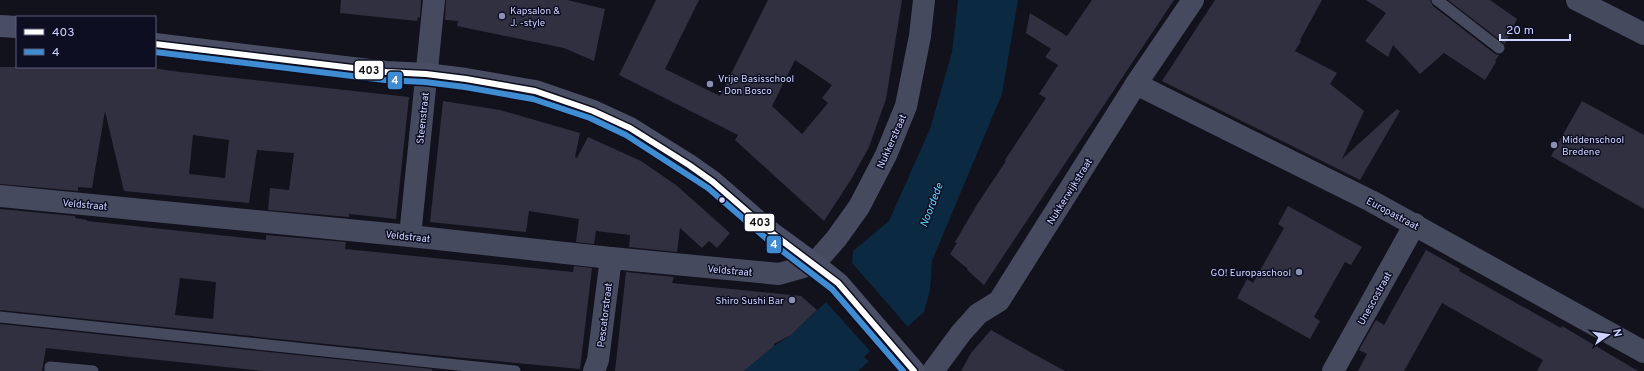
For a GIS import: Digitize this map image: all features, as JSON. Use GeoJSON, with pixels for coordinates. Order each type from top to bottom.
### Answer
{"type":"FeatureCollection","features":[{"type":"Feature","properties":{"kind":"street","name":"Steenstraat"},"geometry":{"type":"LineString","coordinates":[[410,236],[434,0]]}},
{"type":"Feature","properties":{"kind":"street","name":"Nukkerstraat"},"geometry":{"type":"LineString","coordinates":[[814,264],[836,239],[859,207],[886,155],[906,106],[914,69],[924,0]]}},
{"type":"Feature","properties":{"kind":"street","name":"Nukkerwijkstraat"},"geometry":{"type":"LineString","coordinates":[[933,371],[961,333],[978,314],[999,300],[1136,84],[1193,0]]}},
{"type":"Feature","properties":{"kind":"street"},"geometry":{"type":"LineString","coordinates":[[1577,0],[1644,34]]}},
{"type":"Feature","properties":{"kind":"street"},"geometry":{"type":"LineString","coordinates":[[0,26],[16,27]]}},
{"type":"Feature","properties":{"kind":"street"},"geometry":{"type":"LineString","coordinates":[[156,44],[379,71],[426,74],[535,91],[593,111],[630,128],[689,164],[773,234],[838,283],[914,371]]}},
{"type":"Feature","properties":{"kind":"street","name":"Europastraat"},"geometry":{"type":"LineString","coordinates":[[1136,84],[1415,224],[1644,352]]}},
{"type":"Feature","properties":{"kind":"street","name":"Veldstraat"},"geometry":{"type":"LineString","coordinates":[[0,196],[779,274],[814,264]]}},
{"type":"Feature","properties":{"kind":"street","name":"Unescostraat"},"geometry":{"type":"LineString","coordinates":[[1332,371],[1415,224]]}},
{"type":"Feature","properties":{"kind":"street","name":"Pescatorstraat"},"geometry":{"type":"LineString","coordinates":[[594,371],[598,360],[611,258]]}},
{"type":"Feature","properties":{"kind":"lane"},"geometry":{"type":"LineString","coordinates":[[1437,0],[1499,48]]}},
{"type":"Feature","properties":{"kind":"lane"},"geometry":{"type":"LineString","coordinates":[[0,317],[515,371]]}},
{"type":"Feature","properties":{"kind":"lane"},"geometry":{"type":"LineString","coordinates":[[50,371],[50,367],[93,371]]}},
{"type":"Feature","properties":{"kind":"water","name":"Noordede"},"geometry":{"type":"Polygon","coordinates":[[[958,0],[1018,0],[1002,94],[932,261],[930,290],[924,312],[858,371],[744,371],[774,346],[791,335],[826,302],[852,263],[853,251],[889,221],[930,129],[952,52],[958,0]]]}},
{"type":"Feature","properties":{"kind":"pier"},"geometry":{"type":"Polygon","coordinates":[[[852,263],[909,328],[871,363],[864,357],[870,351],[826,302],[852,263]]]}},
{"type":"Feature","properties":{"kind":"building"},"geometry":{"type":"Polygon","coordinates":[[[341,0],[421,0],[420,18],[418,17],[417,21],[340,13],[341,0]]]}},
{"type":"Feature","properties":{"kind":"building"},"geometry":{"type":"Polygon","coordinates":[[[446,0],[567,0],[605,9],[594,61],[564,48],[457,26],[458,21],[445,20],[446,0]]]}},
{"type":"Feature","properties":{"kind":"building"},"geometry":{"type":"Polygon","coordinates":[[[656,0],[699,0],[665,69],[720,96],[768,0],[902,0],[886,99],[869,147],[852,178],[824,221],[735,140],[738,135],[619,75],[656,0]],[[795,60],[772,106],[802,134],[828,103],[822,98],[832,85],[795,60]]]}},
{"type":"Feature","properties":{"kind":"building"},"geometry":{"type":"Polygon","coordinates":[[[1092,0],[1174,0],[984,285],[950,254],[957,243],[955,242],[978,203],[1046,98],[1039,94],[1058,65],[1045,57],[1051,49],[1026,33],[1030,13],[1067,36],[1092,0]]]}},
{"type":"Feature","properties":{"kind":"building"},"geometry":{"type":"Polygon","coordinates":[[[1215,0],[1322,0],[1295,51],[1337,73],[1330,84],[1364,111],[1342,159],[1397,109],[1400,111],[1360,180],[1162,81],[1215,0]]]}},
{"type":"Feature","properties":{"kind":"building"},"geometry":{"type":"Polygon","coordinates":[[[1366,0],[1430,0],[1433,6],[1495,54],[1499,55],[1495,61],[1496,62],[1485,80],[1444,53],[1420,74],[1393,45],[1388,57],[1365,41],[1386,13],[1366,0]]]}},
{"type":"Feature","properties":{"kind":"building"},"geometry":{"type":"Polygon","coordinates":[[[1448,0],[1490,0],[1517,19],[1505,44],[1448,0]]]}},
{"type":"Feature","properties":{"kind":"building"},"geometry":{"type":"Polygon","coordinates":[[[0,67],[152,68],[409,97],[396,219],[349,214],[349,217],[268,210],[270,188],[289,190],[294,153],[257,150],[249,203],[124,191],[105,111],[92,188],[78,187],[78,191],[0,184],[0,67]],[[193,135],[189,174],[225,178],[229,140],[193,135]]]}},
{"type":"Feature","properties":{"kind":"building"},"geometry":{"type":"Polygon","coordinates":[[[443,101],[500,110],[580,133],[575,157],[577,158],[588,137],[641,161],[676,185],[730,233],[717,248],[709,241],[702,248],[680,228],[677,252],[629,247],[630,235],[596,231],[594,244],[576,242],[579,219],[529,211],[526,232],[430,222],[443,101]]]}},
{"type":"Feature","properties":{"kind":"building"},"geometry":{"type":"Polygon","coordinates":[[[1582,101],[1644,135],[1644,209],[1551,156],[1582,101]]]}},
{"type":"Feature","properties":{"kind":"building","name":"GO! Europaschool"},"geometry":{"type":"Polygon","coordinates":[[[1288,206],[1362,247],[1351,265],[1345,262],[1314,317],[1320,321],[1310,339],[1237,298],[1247,279],[1253,283],[1284,228],[1278,224],[1288,206]]]}},
{"type":"Feature","properties":{"kind":"building"},"geometry":{"type":"Polygon","coordinates":[[[0,209],[75,216],[75,218],[87,221],[266,240],[266,235],[346,242],[345,249],[573,272],[574,266],[592,268],[580,369],[0,310],[0,209]],[[180,278],[175,315],[213,319],[216,282],[180,278]]]}},
{"type":"Feature","properties":{"kind":"building"},"geometry":{"type":"Polygon","coordinates":[[[1426,250],[1460,269],[1459,271],[1561,328],[1562,326],[1638,371],[1537,371],[1543,360],[1442,303],[1404,371],[1358,371],[1367,354],[1359,350],[1376,320],[1384,325],[1426,250]]]}},
{"type":"Feature","properties":{"kind":"building"},"geometry":{"type":"Polygon","coordinates":[[[626,272],[674,277],[672,283],[801,296],[817,310],[791,335],[774,344],[774,346],[744,371],[615,371],[626,272]]]}},
{"type":"Feature","properties":{"kind":"building"},"geometry":{"type":"Polygon","coordinates":[[[0,324],[432,369],[432,371],[264,371],[46,348],[42,371],[0,371],[0,324]]]}},
{"type":"Feature","properties":{"kind":"building"},"geometry":{"type":"Polygon","coordinates":[[[991,330],[1065,371],[961,371],[971,353],[991,330]]]}},
{"type":"Feature","properties":{"kind":"transit line","name":"403"},"geometry":{"type":"LineString","coordinates":[[156,44],[386,72],[426,74],[466,79],[535,91],[593,111],[630,128],[689,165],[713,182],[773,234],[838,283],[914,371]]}},
{"type":"Feature","properties":{"kind":"transit line","name":"4"},"geometry":{"type":"LineString","coordinates":[[156,52],[385,80],[425,82],[465,87],[533,99],[590,118],[626,135],[708,188],[768,240],[832,289],[903,371]]}},
{"type":"Feature","properties":{"kind":"place","name":"Kapsalon & J. -style"},"geometry":{"type":"Point","coordinates":[502,16]}},
{"type":"Feature","properties":{"kind":"place","name":"Vrije Basisschool - Don Bosco"},"geometry":{"type":"Point","coordinates":[710,84]}},
{"type":"Feature","properties":{"kind":"place","name":"Middenschool Bredene"},"geometry":{"type":"Point","coordinates":[1554,145]}},
{"type":"Feature","properties":{"kind":"place","name":"GO! Europaschool"},"geometry":{"type":"Point","coordinates":[1299,272]}},
{"type":"Feature","properties":{"kind":"place","name":"Shiro Sushi Bar"},"geometry":{"type":"Point","coordinates":[792,300]}}]}
